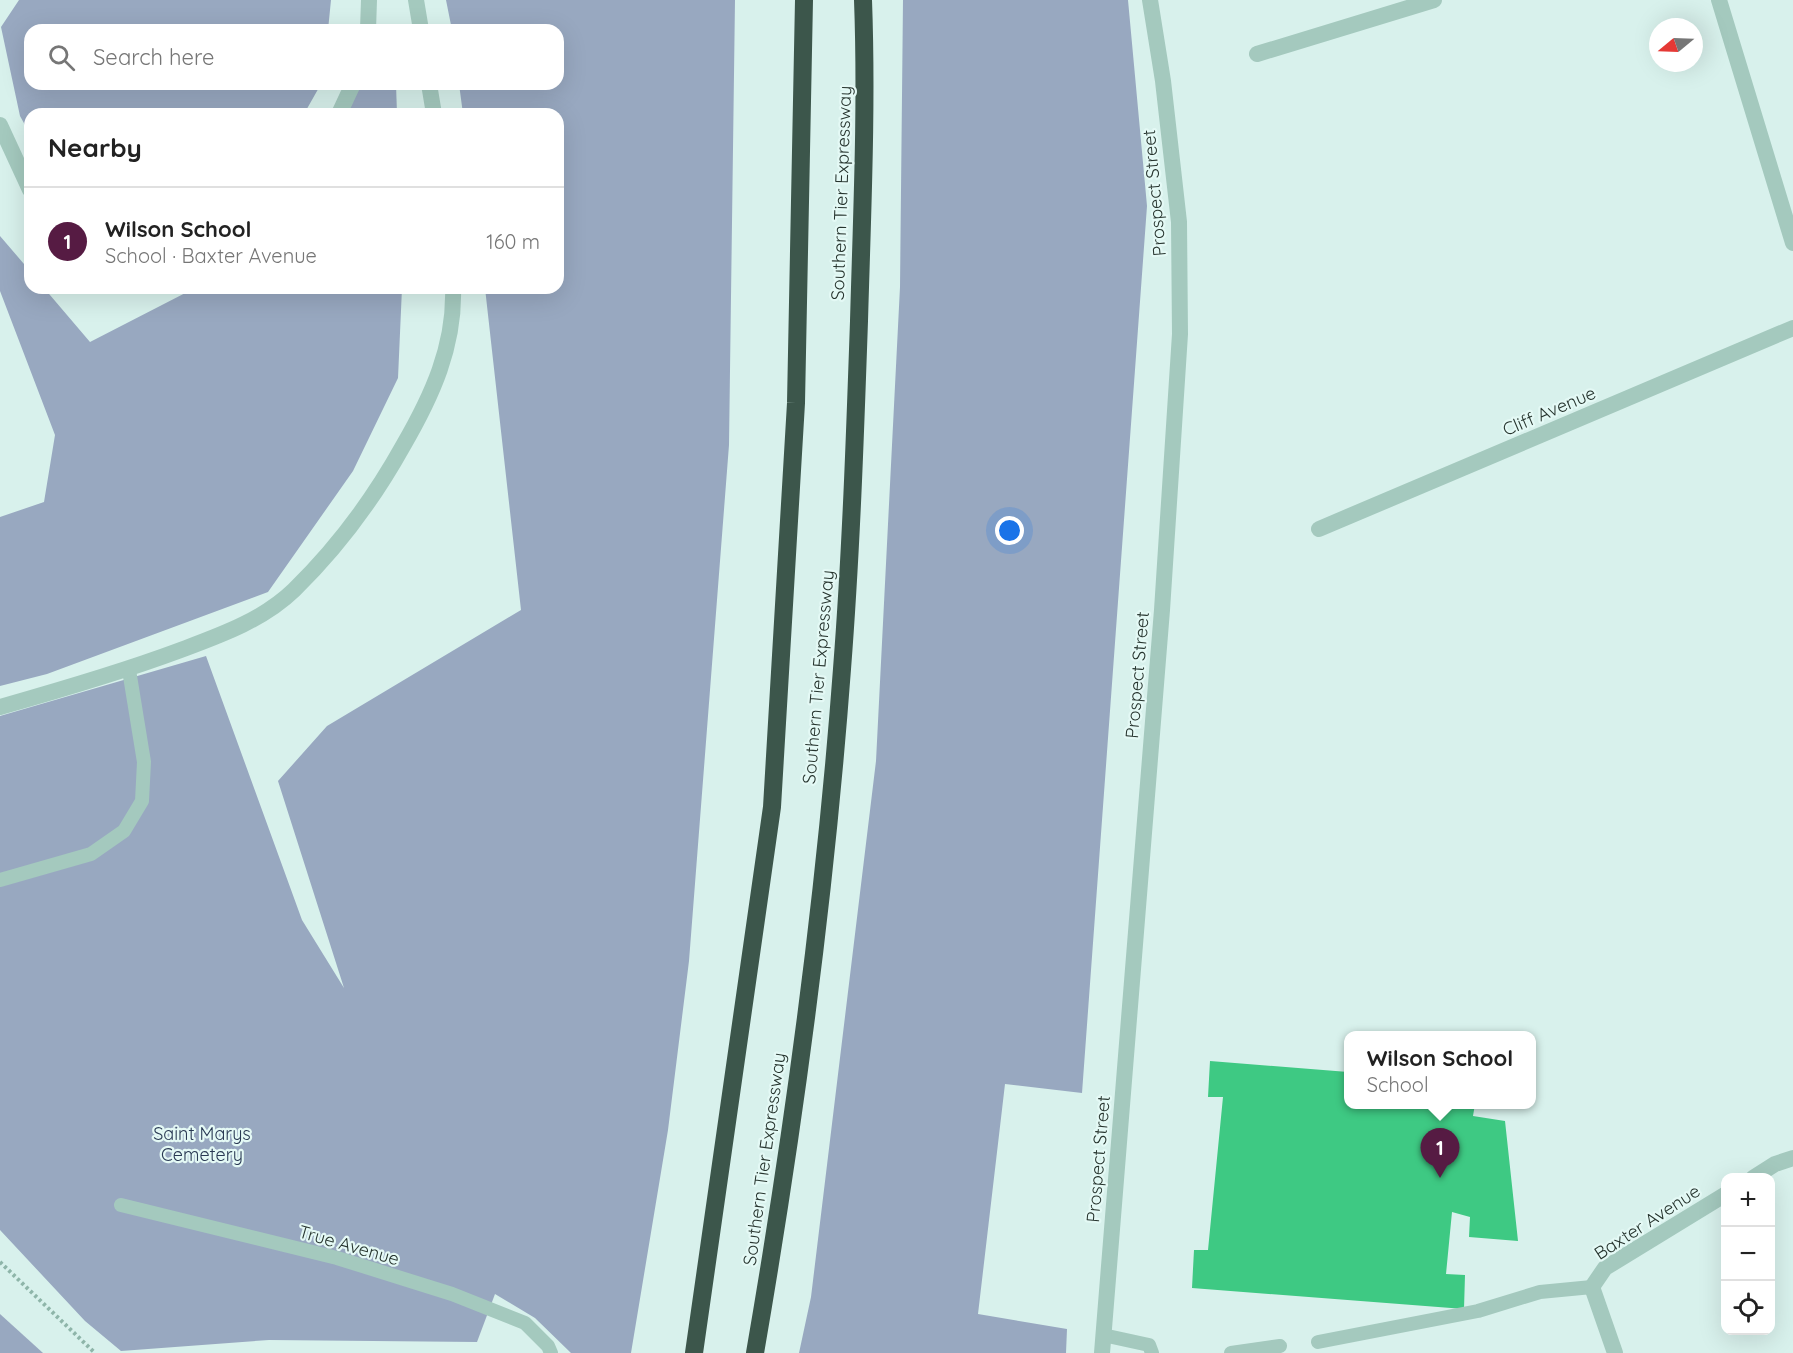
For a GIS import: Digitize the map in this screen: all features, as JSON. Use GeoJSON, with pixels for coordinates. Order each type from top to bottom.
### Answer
{"type":"FeatureCollection","features":[{"type":"Feature","properties":{"kind":"highway","name":"Southern Tier Expressway"},"geometry":{"type":"LineString","coordinates":[[694,1353],[772,807],[796,402],[804,0]]}},
{"type":"Feature","properties":{"kind":"highway","name":"Southern Tier Expressway"},"geometry":{"type":"LineString","coordinates":[[754,1353],[781,1200],[813,967],[842,669],[856,419],[866,73],[863,0]]}},
{"type":"Feature","properties":{"kind":"street"},"geometry":{"type":"LineString","coordinates":[[368,24],[369,0]]}},
{"type":"Feature","properties":{"kind":"street"},"geometry":{"type":"LineString","coordinates":[[416,0],[420,24]]}},
{"type":"Feature","properties":{"kind":"street","name":"Prospect Street"},"geometry":{"type":"LineString","coordinates":[[1102,1353],[1162,610],[1179,334],[1179,222],[1163,81],[1150,0]]}},
{"type":"Feature","properties":{"kind":"street"},"geometry":{"type":"LineString","coordinates":[[1257,54],[1434,0]]}},
{"type":"Feature","properties":{"kind":"street"},"geometry":{"type":"LineString","coordinates":[[1719,0],[1793,243]]}},
{"type":"Feature","properties":{"kind":"street"},"geometry":{"type":"LineString","coordinates":[[342,108],[350,90]]}},
{"type":"Feature","properties":{"kind":"street"},"geometry":{"type":"LineString","coordinates":[[430,90],[433,108]]}},
{"type":"Feature","properties":{"kind":"street"},"geometry":{"type":"LineString","coordinates":[[0,125],[24,177]]}},
{"type":"Feature","properties":{"kind":"street"},"geometry":{"type":"LineString","coordinates":[[0,707],[129,670],[231,632],[293,591],[380,487],[428,402],[440,375],[454,314],[453,294]]}},
{"type":"Feature","properties":{"kind":"street","name":"Cliff Avenue"},"geometry":{"type":"LineString","coordinates":[[1319,529],[1793,328]]}},
{"type":"Feature","properties":{"kind":"street"},"geometry":{"type":"LineString","coordinates":[[1761,1173],[1775,1164],[1793,1158]]}},
{"type":"Feature","properties":{"kind":"street","name":"Baxter Avenue"},"geometry":{"type":"LineString","coordinates":[[1615,1353],[1592,1287],[1605,1268],[1721,1196]]}},
{"type":"Feature","properties":{"kind":"lane"},"geometry":{"type":"LineString","coordinates":[[0,880],[91,854],[124,831],[142,801],[144,762],[129,670]]}},
{"type":"Feature","properties":{"kind":"lane","name":"True Avenue"},"geometry":{"type":"LineString","coordinates":[[121,1205],[337,1258],[452,1294],[525,1323],[548,1346],[551,1353]]}},
{"type":"Feature","properties":{"kind":"lane"},"geometry":{"type":"LineString","coordinates":[[1318,1342],[1478,1311],[1540,1292],[1592,1287]]}},
{"type":"Feature","properties":{"kind":"lane"},"geometry":{"type":"LineString","coordinates":[[1104,1335],[1149,1345],[1152,1353]]}},
{"type":"Feature","properties":{"kind":"lane"},"geometry":{"type":"LineString","coordinates":[[1232,1353],[1280,1346]]}},
{"type":"Feature","properties":{"kind":"path"},"geometry":{"type":"LineString","coordinates":[[0,1262],[95,1353]]}},
{"type":"Feature","properties":{"kind":"green space"},"geometry":{"type":"Polygon","coordinates":[[[19,0],[331,0],[329,24],[24,24],[24,90],[318,90],[307,108],[24,108],[24,123],[20,116],[1,27],[19,0]]]}},
{"type":"Feature","properties":{"kind":"green space","name":"Saint Marys Cemetery"},"geometry":{"type":"Polygon","coordinates":[[[446,0],[735,0],[729,445],[689,961],[668,1130],[631,1353],[571,1353],[535,1318],[495,1294],[477,1342],[269,1340],[121,1351],[85,1321],[0,1230],[0,716],[206,656],[302,920],[344,988],[278,781],[327,726],[521,610],[486,294],[564,294],[564,108],[462,108],[460,90],[564,90],[564,24],[451,24],[446,0]]]}},
{"type":"Feature","properties":{"kind":"green space"},"geometry":{"type":"Polygon","coordinates":[[[903,0],[1128,0],[1147,206],[1082,1093],[1005,1084],[978,1314],[1067,1329],[1066,1353],[799,1353],[811,1297],[876,761],[900,287],[903,0]]]}},
{"type":"Feature","properties":{"kind":"green space"},"geometry":{"type":"Polygon","coordinates":[[[358,90],[396,90],[397,108],[346,108],[358,90]]]}},
{"type":"Feature","properties":{"kind":"green space"},"geometry":{"type":"Polygon","coordinates":[[[0,236],[24,264],[24,294],[49,294],[90,342],[183,294],[402,294],[398,378],[353,471],[268,592],[47,674],[0,686],[0,517],[44,502],[55,435],[0,291],[0,236]]]}},
{"type":"Feature","properties":{"kind":"green space"},"geometry":{"type":"Polygon","coordinates":[[[0,1314],[43,1353],[0,1353],[0,1314]]]}},
{"type":"Feature","properties":{"kind":"building"},"geometry":{"type":"Polygon","coordinates":[[[1210,1061],[1344,1072],[1344,1109],[1474,1109],[1473,1116],[1505,1121],[1518,1241],[1469,1237],[1470,1217],[1452,1212],[1446,1274],[1465,1275],[1464,1309],[1192,1288],[1194,1250],[1208,1250],[1223,1097],[1208,1097],[1210,1061]]]}},
{"type":"Feature","properties":{"kind":"place","name":"Wilson School"},"geometry":{"type":"Point","coordinates":[1440,1178]}}]}
